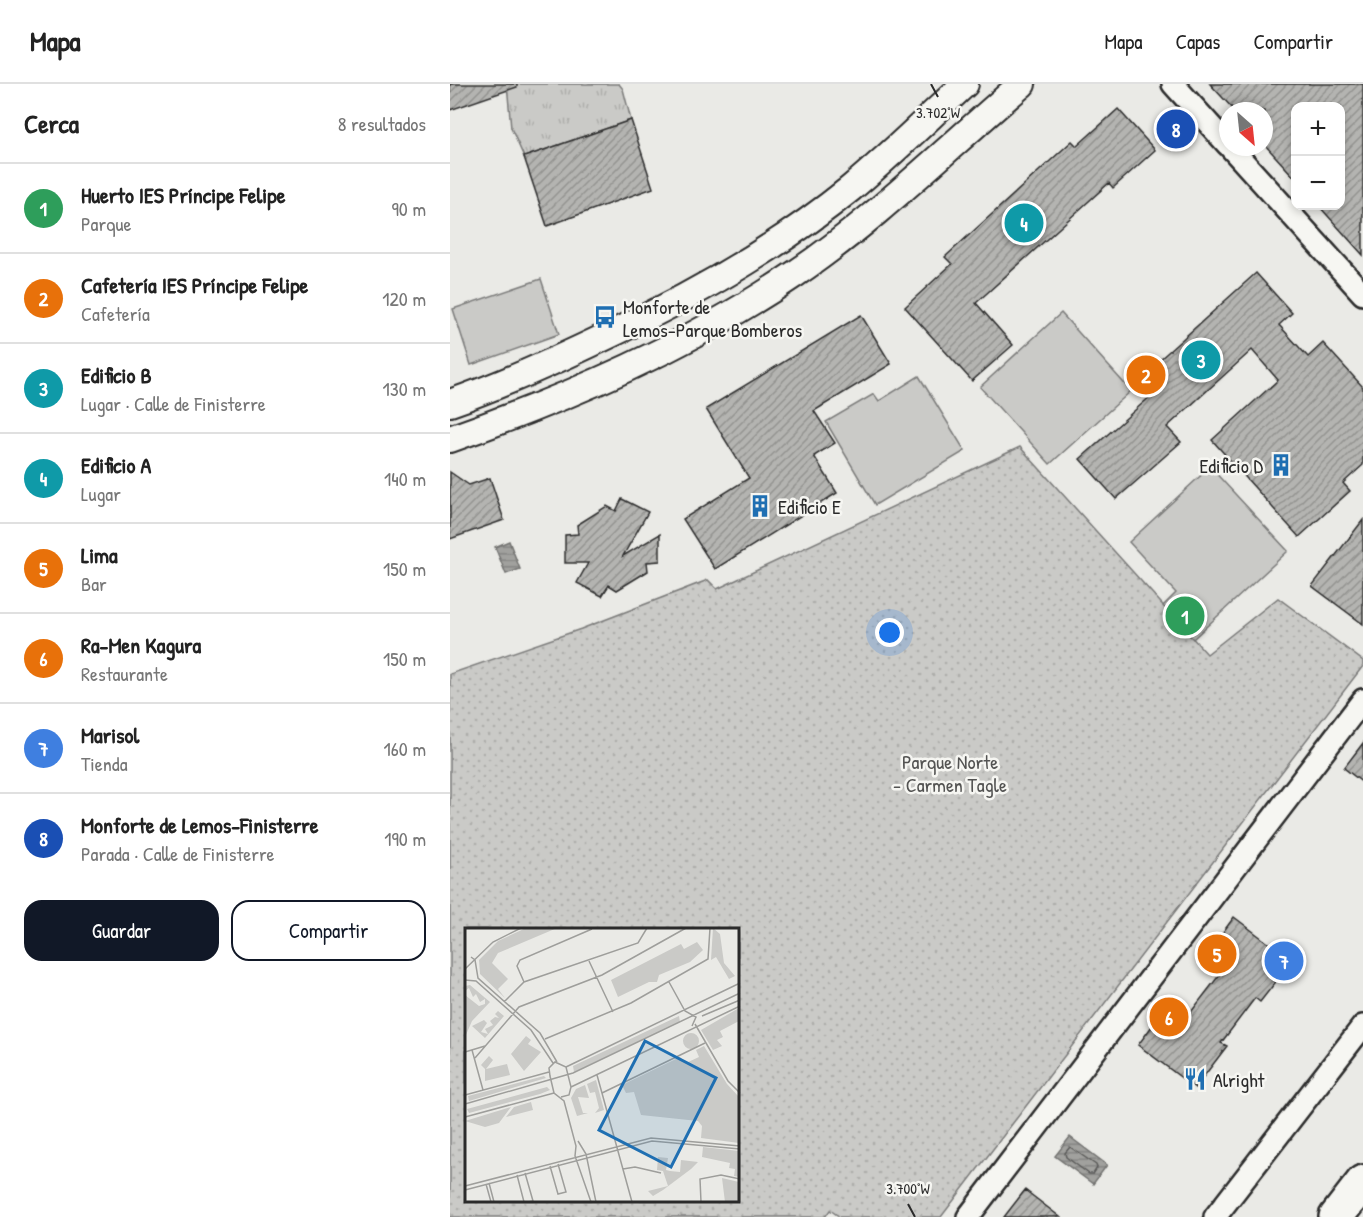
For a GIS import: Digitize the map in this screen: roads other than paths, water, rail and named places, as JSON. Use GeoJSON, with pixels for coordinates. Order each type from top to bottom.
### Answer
{"type":"FeatureCollection","features":[{"type":"Feature","properties":{"kind":"highway"},"geometry":{"type":"LineString","coordinates":[[1336,1217],[1363,1182]]}},
{"type":"Feature","properties":{"kind":"street"},"geometry":{"type":"LineString","coordinates":[[450,403],[519,377],[668,308],[704,288],[774,244],[851,189],[965,84]]}},
{"type":"Feature","properties":{"kind":"street"},"geometry":{"type":"LineString","coordinates":[[450,439],[561,398],[652,356],[795,274],[871,216],[1022,84]]}},
{"type":"Feature","properties":{"kind":"street"},"geometry":{"type":"LineString","coordinates":[[1173,84],[1219,135]]}},
{"type":"Feature","properties":{"kind":"street"},"geometry":{"type":"LineString","coordinates":[[1238,156],[1363,294]]}},
{"type":"Feature","properties":{"kind":"street"},"geometry":{"type":"LineString","coordinates":[[968,1217],[1363,700]]}},
{"type":"Feature","properties":{"kind":"street"},"geometry":{"type":"LineString","coordinates":[[1215,1217],[1363,1026]]}},
{"type":"Feature","properties":{"kind":"water"},"geometry":{"type":"Polygon","coordinates":[[[509,541],[520,569],[506,574],[495,547],[509,541]]]}},
{"type":"Feature","properties":{"kind":"water"},"geometry":{"type":"Polygon","coordinates":[[[1070,1137],[1107,1165],[1093,1184],[1055,1156],[1070,1137]]]}},
{"type":"Feature","properties":{"kind":"place","name":"Monforte de Lemos-Finisterre"},"geometry":{"type":"Point","coordinates":[1176,129]}},
{"type":"Feature","properties":{"kind":"place","name":"Edificio A"},"geometry":{"type":"Point","coordinates":[1024,223]}},
{"type":"Feature","properties":{"kind":"place","name":"Monforte de Lemos-Parque Bomberos"},"geometry":{"type":"Point","coordinates":[605,317]}},
{"type":"Feature","properties":{"kind":"place","name":"Edificio B"},"geometry":{"type":"Point","coordinates":[1201,360]}},
{"type":"Feature","properties":{"kind":"place","name":"Cafetería IES Príncipe Felipe"},"geometry":{"type":"Point","coordinates":[1146,375]}},
{"type":"Feature","properties":{"kind":"place","name":"Edificio D"},"geometry":{"type":"Point","coordinates":[1281,465]}},
{"type":"Feature","properties":{"kind":"place","name":"Edificio E"},"geometry":{"type":"Point","coordinates":[760,506]}},
{"type":"Feature","properties":{"kind":"place","name":"Huerto IES Príncipe Felipe"},"geometry":{"type":"Point","coordinates":[1185,616]}},
{"type":"Feature","properties":{"kind":"place","name":"Lima"},"geometry":{"type":"Point","coordinates":[1217,954]}},
{"type":"Feature","properties":{"kind":"place","name":"Marisol"},"geometry":{"type":"Point","coordinates":[1284,961]}},
{"type":"Feature","properties":{"kind":"place","name":"Ra-Men Kagura"},"geometry":{"type":"Point","coordinates":[1169,1017]}},
{"type":"Feature","properties":{"kind":"place","name":"Alright"},"geometry":{"type":"Point","coordinates":[1195,1079]}},
{"type":"Feature","properties":{"kind":"park label","name":"Parque Norte - Carmen Tagle"},"geometry":{"type":"Point","coordinates":[950,772]}}]}
